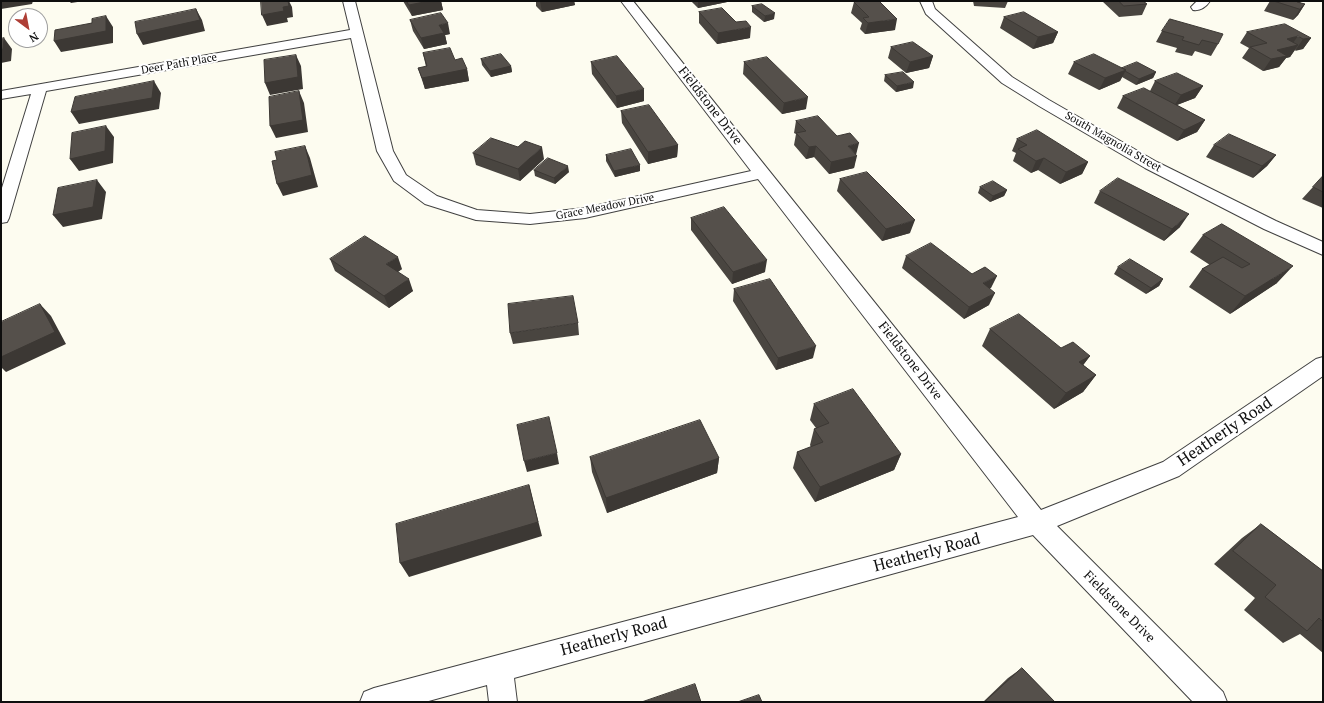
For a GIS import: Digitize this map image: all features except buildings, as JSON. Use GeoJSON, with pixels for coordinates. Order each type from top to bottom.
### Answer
{"type":"FeatureCollection","features":[{"type":"Feature","properties":{"kind":"street","name":"Grace Meadow Drive"},"geometry":{"type":"LineString","coordinates":[[349,1],[385,151],[400,178],[431,200],[476,215],[530,220],[586,213],[763,174]]}},
{"type":"Feature","properties":{"kind":"street","name":"Fieldstone Drive"},"geometry":{"type":"LineString","coordinates":[[627,1],[1037,523],[1213,702]]}},
{"type":"Feature","properties":{"kind":"street","name":"South Magnolia Street"},"geometry":{"type":"LineString","coordinates":[[926,1],[930,11],[1007,80],[1151,165],[1270,225],[1323,249]]}},
{"type":"Feature","properties":{"kind":"street","name":"Deer Path Place"},"geometry":{"type":"LineString","coordinates":[[1,95],[357,33]]}},
{"type":"Feature","properties":{"kind":"street"},"geometry":{"type":"LineString","coordinates":[[1,218],[40,88]]}},
{"type":"Feature","properties":{"kind":"street","name":"Heatherly Road"},"geometry":{"type":"LineString","coordinates":[[374,702],[1037,523],[1171,469],[1323,365]]}},
{"type":"Feature","properties":{"kind":"street"},"geometry":{"type":"LineString","coordinates":[[499,668],[503,702]]}}]}
